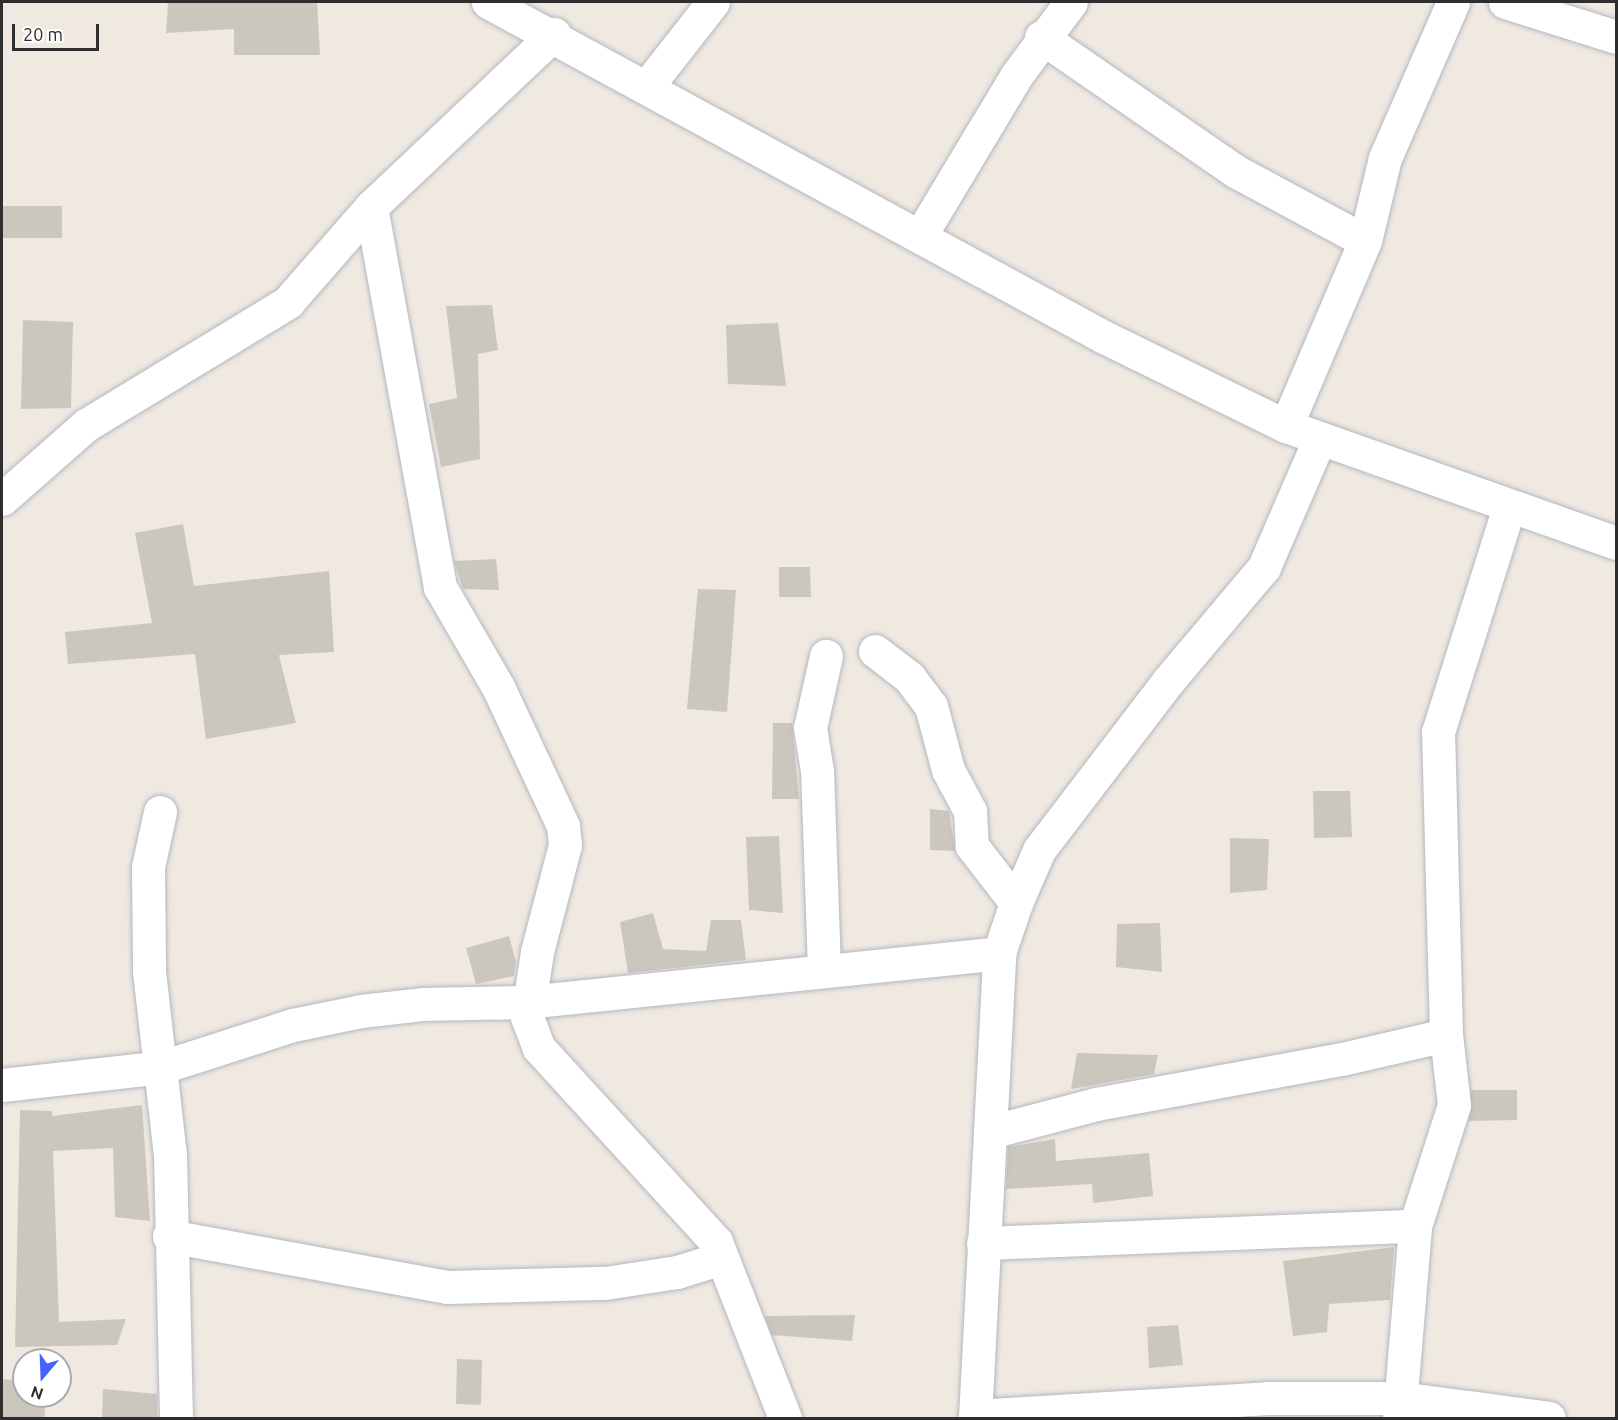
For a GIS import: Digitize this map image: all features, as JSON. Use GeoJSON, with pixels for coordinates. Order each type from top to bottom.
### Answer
{"type":"FeatureCollection","features":[{"type":"Feature","properties":{"kind":"street"},"geometry":{"type":"LineString","coordinates":[[488,2],[554,34],[648,85],[1104,337],[1286,426],[1319,440],[1617,543]]}},
{"type":"Feature","properties":{"kind":"street"},"geometry":{"type":"LineString","coordinates":[[648,85],[713,2]]}},
{"type":"Feature","properties":{"kind":"street"},"geometry":{"type":"LineString","coordinates":[[920,236],[1041,37],[1071,2]]}},
{"type":"Feature","properties":{"kind":"street"},"geometry":{"type":"LineString","coordinates":[[1286,426],[1365,242],[1385,158],[1453,2]]}},
{"type":"Feature","properties":{"kind":"street"},"geometry":{"type":"LineString","coordinates":[[1505,2],[1617,37]]}},
{"type":"Feature","properties":{"kind":"street"},"geometry":{"type":"LineString","coordinates":[[2,499],[86,425],[288,302],[371,207],[554,34]]}},
{"type":"Feature","properties":{"kind":"street"},"geometry":{"type":"LineString","coordinates":[[1041,37],[1237,172],[1365,242]]}},
{"type":"Feature","properties":{"kind":"street"},"geometry":{"type":"LineString","coordinates":[[371,207],[440,587],[498,687],[563,826],[564,845],[527,1002],[539,1048],[716,1242],[785,1419]]}},
{"type":"Feature","properties":{"kind":"street"},"geometry":{"type":"LineString","coordinates":[[1319,440],[1264,567],[1169,680],[1040,850],[1016,903],[999,953],[975,1417],[1267,1398],[1549,1419]]}},
{"type":"Feature","properties":{"kind":"street"},"geometry":{"type":"LineString","coordinates":[[1399,1408],[1415,1226],[1454,1105],[1446,1035],[1438,732],[1509,507]]}},
{"type":"Feature","properties":{"kind":"street"},"geometry":{"type":"LineString","coordinates":[[875,651],[909,677],[931,706],[948,770],[970,811],[972,846],[1016,903]]}},
{"type":"Feature","properties":{"kind":"street"},"geometry":{"type":"LineString","coordinates":[[824,969],[817,771],[810,728],[826,656]]}},
{"type":"Feature","properties":{"kind":"street"},"geometry":{"type":"LineString","coordinates":[[160,812],[147,867],[149,971],[162,1067],[170,1154],[169,1236],[176,1419]]}},
{"type":"Feature","properties":{"kind":"street"},"geometry":{"type":"LineString","coordinates":[[2,1085],[162,1067],[293,1026],[361,1011],[422,1004],[527,1002],[824,969],[999,953]]}},
{"type":"Feature","properties":{"kind":"street"},"geometry":{"type":"LineString","coordinates":[[990,1132],[1096,1104],[1342,1059],[1446,1035]]}},
{"type":"Feature","properties":{"kind":"street"},"geometry":{"type":"LineString","coordinates":[[983,1243],[1415,1226]]}},
{"type":"Feature","properties":{"kind":"street"},"geometry":{"type":"LineString","coordinates":[[169,1236],[447,1287],[605,1283],[677,1272],[722,1258]]}},
{"type":"Feature","properties":{"kind":"building"},"geometry":{"type":"Polygon","coordinates":[[[168,2],[317,2],[320,55],[234,55],[234,29],[166,33],[168,2]]]}},
{"type":"Feature","properties":{"kind":"building"},"geometry":{"type":"Polygon","coordinates":[[[2,206],[62,206],[62,238],[2,238],[2,206]]]}},
{"type":"Feature","properties":{"kind":"building"},"geometry":{"type":"Polygon","coordinates":[[[492,305],[498,350],[478,354],[480,459],[441,467],[429,404],[457,398],[446,306],[492,305]]]}},
{"type":"Feature","properties":{"kind":"building"},"geometry":{"type":"Polygon","coordinates":[[[23,320],[73,322],[71,408],[21,409],[23,320]]]}},
{"type":"Feature","properties":{"kind":"building"},"geometry":{"type":"Polygon","coordinates":[[[778,323],[786,386],[728,384],[726,325],[778,323]]]}},
{"type":"Feature","properties":{"kind":"building"},"geometry":{"type":"Polygon","coordinates":[[[183,524],[194,586],[329,571],[334,652],[279,655],[296,723],[206,739],[195,654],[68,664],[65,632],[152,623],[135,533],[183,524]]]}},
{"type":"Feature","properties":{"kind":"building"},"geometry":{"type":"Polygon","coordinates":[[[496,559],[499,590],[463,589],[454,561],[496,559]]]}},
{"type":"Feature","properties":{"kind":"building"},"geometry":{"type":"Polygon","coordinates":[[[779,567],[810,567],[811,597],[779,597],[779,567]]]}},
{"type":"Feature","properties":{"kind":"building"},"geometry":{"type":"Polygon","coordinates":[[[698,589],[736,590],[727,712],[687,709],[698,589]]]}},
{"type":"Feature","properties":{"kind":"building"},"geometry":{"type":"Polygon","coordinates":[[[773,723],[792,723],[799,799],[772,799],[773,723]]]}},
{"type":"Feature","properties":{"kind":"building"},"geometry":{"type":"Polygon","coordinates":[[[1313,791],[1350,791],[1352,837],[1314,838],[1313,791]]]}},
{"type":"Feature","properties":{"kind":"building"},"geometry":{"type":"Polygon","coordinates":[[[930,809],[949,811],[955,851],[930,850],[930,809]]]}},
{"type":"Feature","properties":{"kind":"building"},"geometry":{"type":"Polygon","coordinates":[[[779,836],[783,913],[749,910],[746,837],[779,836]]]}},
{"type":"Feature","properties":{"kind":"building"},"geometry":{"type":"Polygon","coordinates":[[[1230,838],[1269,839],[1267,890],[1230,893],[1230,838]]]}},
{"type":"Feature","properties":{"kind":"building"},"geometry":{"type":"Polygon","coordinates":[[[653,913],[663,949],[706,951],[711,920],[741,920],[746,960],[628,973],[620,922],[653,913]]]}},
{"type":"Feature","properties":{"kind":"building"},"geometry":{"type":"Polygon","coordinates":[[[1160,923],[1162,972],[1116,967],[1117,924],[1160,923]]]}},
{"type":"Feature","properties":{"kind":"building"},"geometry":{"type":"Polygon","coordinates":[[[509,936],[516,962],[514,976],[476,984],[466,948],[509,936]]]}},
{"type":"Feature","properties":{"kind":"building"},"geometry":{"type":"Polygon","coordinates":[[[1077,1053],[1158,1055],[1154,1074],[1071,1089],[1077,1053]]]}},
{"type":"Feature","properties":{"kind":"building"},"geometry":{"type":"Polygon","coordinates":[[[1471,1090],[1517,1090],[1517,1120],[1469,1121],[1471,1090]]]}},
{"type":"Feature","properties":{"kind":"building"},"geometry":{"type":"Polygon","coordinates":[[[142,1105],[150,1221],[115,1217],[113,1148],[53,1151],[59,1322],[126,1319],[117,1345],[15,1347],[20,1110],[52,1111],[52,1116],[142,1105]]]}},
{"type":"Feature","properties":{"kind":"building"},"geometry":{"type":"Polygon","coordinates":[[[1055,1139],[1056,1161],[1149,1153],[1153,1196],[1093,1203],[1092,1184],[1006,1189],[1008,1147],[1055,1139]]]}},
{"type":"Feature","properties":{"kind":"building"},"geometry":{"type":"Polygon","coordinates":[[[1394,1247],[1390,1300],[1329,1304],[1327,1332],[1293,1336],[1283,1261],[1394,1247]]]}},
{"type":"Feature","properties":{"kind":"building"},"geometry":{"type":"Polygon","coordinates":[[[855,1315],[852,1341],[772,1335],[765,1316],[855,1315]]]}},
{"type":"Feature","properties":{"kind":"building"},"geometry":{"type":"Polygon","coordinates":[[[1178,1325],[1183,1365],[1149,1368],[1147,1327],[1178,1325]]]}},
{"type":"Feature","properties":{"kind":"building"},"geometry":{"type":"Polygon","coordinates":[[[457,1359],[482,1360],[481,1405],[456,1404],[457,1359]]]}},
{"type":"Feature","properties":{"kind":"building"},"geometry":{"type":"Polygon","coordinates":[[[2,1379],[12,1380],[12,1408],[45,1408],[45,1419],[2,1419],[2,1379]]]}},
{"type":"Feature","properties":{"kind":"building"},"geometry":{"type":"Polygon","coordinates":[[[103,1389],[157,1394],[157,1419],[102,1419],[103,1389]]]}}]}
